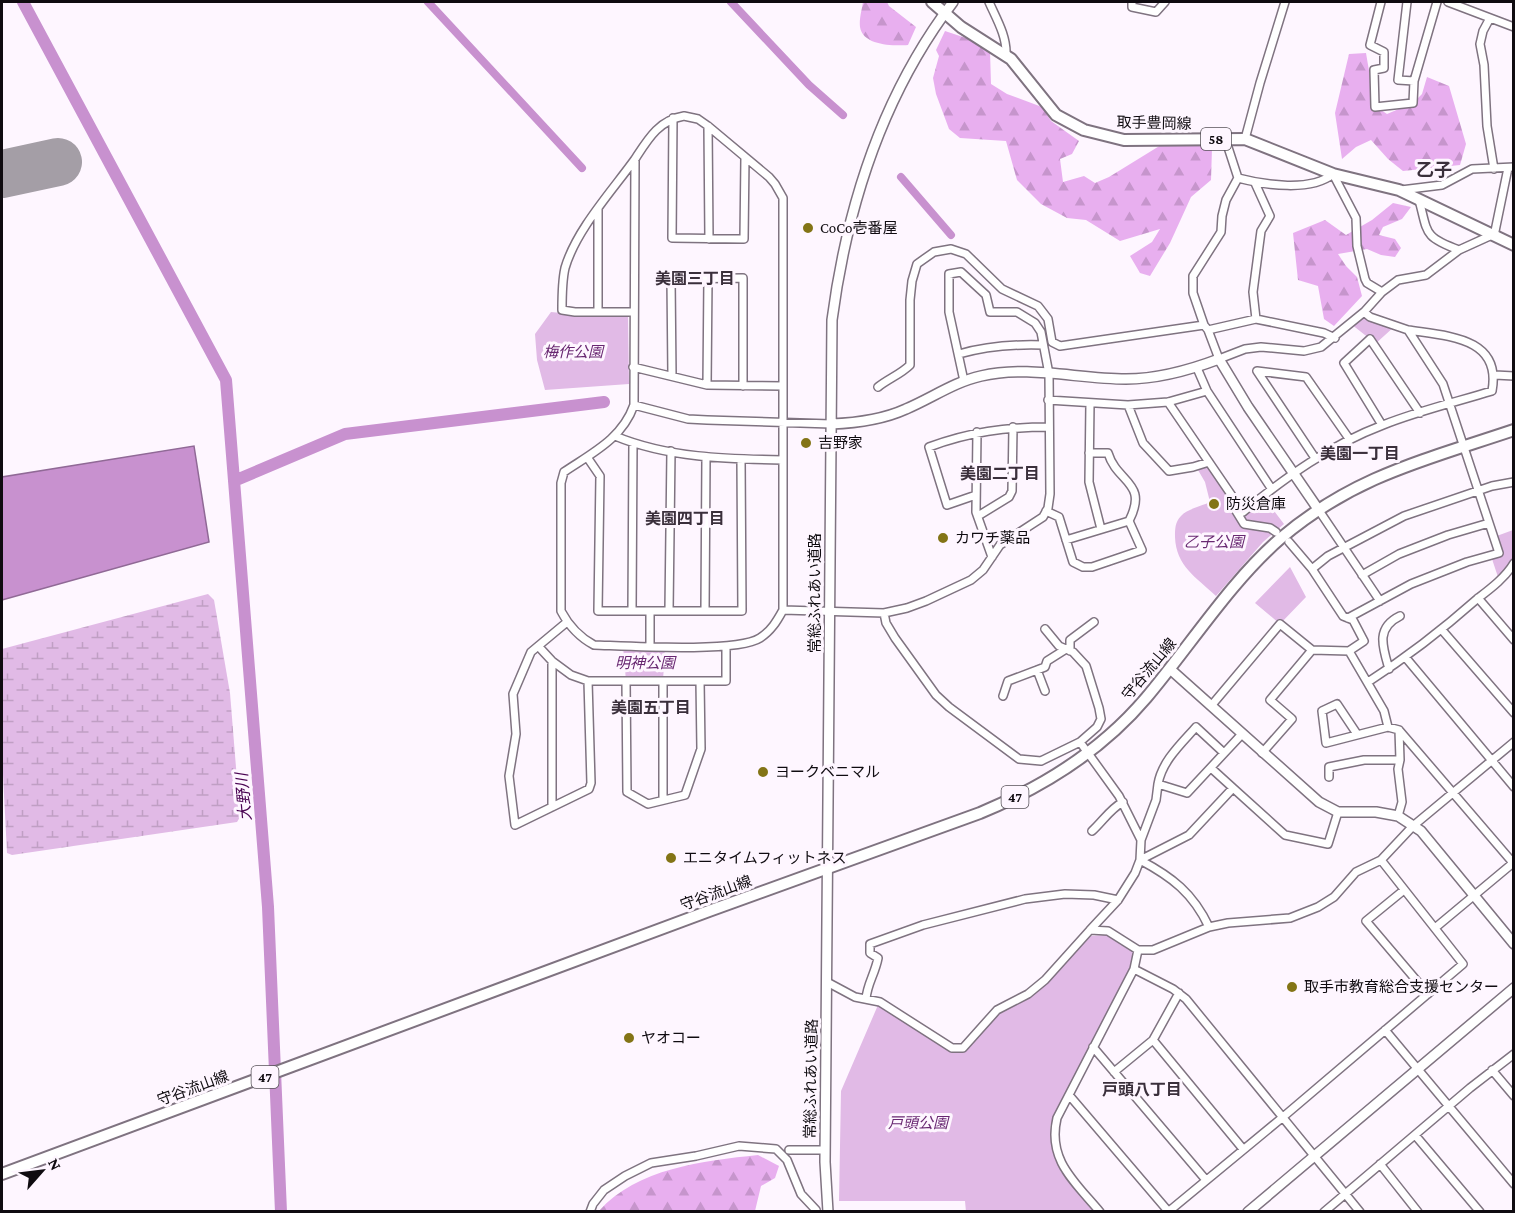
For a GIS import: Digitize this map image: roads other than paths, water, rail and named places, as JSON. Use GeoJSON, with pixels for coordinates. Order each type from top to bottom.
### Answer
{"type":"FeatureCollection","features":[{"type":"Feature","properties":{"kind":"main road","name":"取手豊岡線"},"geometry":{"type":"LineString","coordinates":[[932,2],[961,27],[1006,55],[1024,72],[1056,115],[1084,130],[1124,140],[1245,139],[1333,174],[1399,190],[1514,245]]}},
{"type":"Feature","properties":{"kind":"main road","name":"守谷流山線"},"geometry":{"type":"LineString","coordinates":[[2,1174],[1003,803],[1057,774],[1089,752],[1133,712],[1250,569],[1282,538],[1318,509],[1377,477],[1514,430]]}},
{"type":"Feature","properties":{"kind":"street","name":"常総ふれあい道路"},"geometry":{"type":"LineString","coordinates":[[828,1210],[825,1150],[832,320],[840,264],[850,218],[864,173],[884,121],[915,59],[953,2]]}},
{"type":"Feature","properties":{"kind":"street"},"geometry":{"type":"LineString","coordinates":[[989,2],[1002,33],[1006,55]]}},
{"type":"Feature","properties":{"kind":"street"},"geometry":{"type":"LineString","coordinates":[[1132,2],[1132,7],[1156,12],[1165,2]]}},
{"type":"Feature","properties":{"kind":"street"},"geometry":{"type":"LineString","coordinates":[[1144,9],[1147,2]]}},
{"type":"Feature","properties":{"kind":"street"},"geometry":{"type":"LineString","coordinates":[[1245,139],[1285,2]]}},
{"type":"Feature","properties":{"kind":"street"},"geometry":{"type":"LineString","coordinates":[[1380,2],[1370,45],[1384,52],[1384,68],[1374,70],[1375,106],[1413,103],[1414,81],[1437,2]]}},
{"type":"Feature","properties":{"kind":"street"},"geometry":{"type":"LineString","coordinates":[[1407,2],[1398,80],[1414,81]]}},
{"type":"Feature","properties":{"kind":"street"},"geometry":{"type":"LineString","coordinates":[[1448,2],[1514,27]]}},
{"type":"Feature","properties":{"kind":"street"},"geometry":{"type":"LineString","coordinates":[[1490,18],[1483,31],[1480,44],[1484,65],[1487,126],[1494,169]]}},
{"type":"Feature","properties":{"kind":"street"},"geometry":{"type":"LineString","coordinates":[[633,312],[562,310],[565,269],[570,254],[598,206],[651,135],[661,124],[673,118],[691,117],[708,126],[769,177],[776,184],[783,198],[783,610],[775,625],[759,639],[726,646],[594,645],[576,633],[561,611],[561,483],[564,472],[615,436],[624,426],[634,405],[635,159]]}},
{"type":"Feature","properties":{"kind":"street"},"geometry":{"type":"LineString","coordinates":[[673,118],[672,238],[744,239],[745,157]]}},
{"type":"Feature","properties":{"kind":"street"},"geometry":{"type":"LineString","coordinates":[[708,126],[709,239]]}},
{"type":"Feature","properties":{"kind":"street"},"geometry":{"type":"LineString","coordinates":[[1225,138],[1238,178],[1226,200],[1221,232],[1192,276],[1193,293],[1219,359],[1248,406],[1380,601]]}},
{"type":"Feature","properties":{"kind":"street"},"geometry":{"type":"LineString","coordinates":[[634,405],[688,419],[831,424],[866,421],[895,414],[964,381],[1001,373],[1127,379],[1197,368],[1245,349],[1261,347],[1304,351],[1321,347],[1335,338],[1382,292],[1398,280],[1421,277],[1434,271],[1459,250],[1493,235],[1511,168],[1472,170],[1437,186],[1399,190]]}},
{"type":"Feature","properties":{"kind":"street"},"geometry":{"type":"LineString","coordinates":[[1238,178],[1277,185],[1325,180],[1333,174],[1356,218],[1357,246],[1365,279],[1367,283],[1382,292]]}},
{"type":"Feature","properties":{"kind":"street"},"geometry":{"type":"LineString","coordinates":[[1256,183],[1270,216],[1261,231],[1253,292],[1256,319]]}},
{"type":"Feature","properties":{"kind":"street"},"geometry":{"type":"LineString","coordinates":[[1419,200],[1428,233],[1445,245],[1459,250]]}},
{"type":"Feature","properties":{"kind":"street"},"geometry":{"type":"LineString","coordinates":[[598,206],[598,312]]}},
{"type":"Feature","properties":{"kind":"street"},"geometry":{"type":"LineString","coordinates":[[878,387],[889,378],[903,372],[910,365],[912,281],[917,264],[934,252],[951,249],[966,254],[1002,289],[1038,306],[1048,319],[1052,342],[1060,346],[1256,319],[1324,333],[1335,338]]}},
{"type":"Feature","properties":{"kind":"street"},"geometry":{"type":"LineString","coordinates":[[783,610],[884,613],[907,608],[971,580],[983,570],[1000,545],[1043,517],[1050,494],[1049,374],[1041,332],[1035,323],[1017,312],[990,312],[986,295],[961,272],[949,274],[950,312],[964,381]]}},
{"type":"Feature","properties":{"kind":"street"},"geometry":{"type":"LineString","coordinates":[[708,278],[708,385]]}},
{"type":"Feature","properties":{"kind":"street"},"geometry":{"type":"LineString","coordinates":[[672,375],[671,279],[743,278],[743,386]]}},
{"type":"Feature","properties":{"kind":"street"},"geometry":{"type":"LineString","coordinates":[[1168,402],[1243,512],[1293,472],[1350,440],[1382,425],[1492,391],[1495,375],[1484,351],[1461,338],[1408,330],[1370,317],[1364,312]]}},
{"type":"Feature","properties":{"kind":"street"},"geometry":{"type":"LineString","coordinates":[[1348,618],[1436,573],[1499,553],[1443,384],[1408,330]]}},
{"type":"Feature","properties":{"kind":"street"},"geometry":{"type":"LineString","coordinates":[[1382,425],[1344,363],[1370,339],[1420,413]]}},
{"type":"Feature","properties":{"kind":"street"},"geometry":{"type":"LineString","coordinates":[[959,354],[986,347],[1016,344],[1043,345]]}},
{"type":"Feature","properties":{"kind":"street"},"geometry":{"type":"LineString","coordinates":[[633,367],[708,385],[782,386]]}},
{"type":"Feature","properties":{"kind":"street"},"geometry":{"type":"LineString","coordinates":[[1197,368],[1207,391],[1271,488]]}},
{"type":"Feature","properties":{"kind":"street"},"geometry":{"type":"LineString","coordinates":[[1315,458],[1257,370],[1306,377],[1350,440]]}},
{"type":"Feature","properties":{"kind":"street"},"geometry":{"type":"LineString","coordinates":[[1495,375],[1514,376]]}},
{"type":"Feature","properties":{"kind":"street"},"geometry":{"type":"LineString","coordinates":[[1048,400],[1128,405],[1168,402],[1207,391]]}},
{"type":"Feature","properties":{"kind":"street"},"geometry":{"type":"LineString","coordinates":[[1090,403],[1089,482],[1101,529]]}},
{"type":"Feature","properties":{"kind":"street"},"geometry":{"type":"LineString","coordinates":[[1128,405],[1143,442],[1169,471],[1209,462]]}},
{"type":"Feature","properties":{"kind":"street"},"geometry":{"type":"LineString","coordinates":[[976,495],[946,505],[929,447],[976,432],[1013,427],[1049,427]]}},
{"type":"Feature","properties":{"kind":"street"},"geometry":{"type":"LineString","coordinates":[[978,516],[1009,497],[1012,491],[1013,427]]}},
{"type":"Feature","properties":{"kind":"street"},"geometry":{"type":"LineString","coordinates":[[976,432],[978,516],[992,557]]}},
{"type":"Feature","properties":{"kind":"street"},"geometry":{"type":"LineString","coordinates":[[615,436],[633,443],[706,458],[783,460]]}},
{"type":"Feature","properties":{"kind":"street"},"geometry":{"type":"LineString","coordinates":[[633,443],[633,611]]}},
{"type":"Feature","properties":{"kind":"street"},"geometry":{"type":"LineString","coordinates":[[669,611],[671,451]]}},
{"type":"Feature","properties":{"kind":"street"},"geometry":{"type":"LineString","coordinates":[[1066,540],[1129,521],[1137,507],[1134,490],[1111,463],[1108,453],[1089,453]]}},
{"type":"Feature","properties":{"kind":"street"},"geometry":{"type":"LineString","coordinates":[[587,457],[600,476],[598,611],[742,611],[741,459]]}},
{"type":"Feature","properties":{"kind":"street"},"geometry":{"type":"LineString","coordinates":[[705,611],[706,458]]}},
{"type":"Feature","properties":{"kind":"street"},"geometry":{"type":"LineString","coordinates":[[1312,569],[1328,556],[1404,516],[1507,482],[1514,482]]}},
{"type":"Feature","properties":{"kind":"street"},"geometry":{"type":"LineString","coordinates":[[1211,706],[1280,624],[1312,650],[1349,651],[1364,641],[1353,620],[1343,616],[1312,569],[1270,528],[1244,524],[1236,510],[1239,507]]}},
{"type":"Feature","properties":{"kind":"street"},"geometry":{"type":"LineString","coordinates":[[1046,511],[1059,517],[1073,562],[1083,567],[1092,567],[1142,550],[1129,521]]}},
{"type":"Feature","properties":{"kind":"street"},"geometry":{"type":"LineString","coordinates":[[1362,575],[1399,554],[1448,535],[1489,523]]}},
{"type":"Feature","properties":{"kind":"street"},"geometry":{"type":"LineString","coordinates":[[1368,682],[1406,658],[1442,630],[1512,568]]}},
{"type":"Feature","properties":{"kind":"street"},"geometry":{"type":"LineString","coordinates":[[1478,598],[1514,640]]}},
{"type":"Feature","properties":{"kind":"street"},"geometry":{"type":"LineString","coordinates":[[650,611],[650,646]]}},
{"type":"Feature","properties":{"kind":"street"},"geometry":{"type":"LineString","coordinates":[[884,613],[886,623],[895,638],[936,694],[949,707],[1019,759],[1041,762],[1080,742],[1097,727],[1101,719],[1086,666],[1068,650],[1059,646],[1045,629]]}},
{"type":"Feature","properties":{"kind":"street"},"geometry":{"type":"LineString","coordinates":[[1389,669],[1383,645],[1384,631],[1391,620],[1400,616]]}},
{"type":"Feature","properties":{"kind":"street"},"geometry":{"type":"LineString","coordinates":[[567,622],[531,652],[513,694],[516,734],[509,776],[514,825],[589,789],[591,783],[588,681]]}},
{"type":"Feature","properties":{"kind":"street"},"geometry":{"type":"LineString","coordinates":[[1068,650],[1070,640],[1094,622]]}},
{"type":"Feature","properties":{"kind":"street"},"geometry":{"type":"LineString","coordinates":[[1442,630],[1514,713]]}},
{"type":"Feature","properties":{"kind":"street"},"geometry":{"type":"LineString","coordinates":[[538,647],[571,675],[588,681],[726,681],[726,646]]}},
{"type":"Feature","properties":{"kind":"street"},"geometry":{"type":"LineString","coordinates":[[1003,696],[1008,681],[1045,667],[1047,661],[1068,650]]}},
{"type":"Feature","properties":{"kind":"street"},"geometry":{"type":"LineString","coordinates":[[1262,753],[1292,719],[1270,700],[1312,650]]}},
{"type":"Feature","properties":{"kind":"street"},"geometry":{"type":"LineString","coordinates":[[1349,651],[1384,711],[1388,727]]}},
{"type":"Feature","properties":{"kind":"street"},"geometry":{"type":"LineString","coordinates":[[1406,658],[1514,787]]}},
{"type":"Feature","properties":{"kind":"street"},"geometry":{"type":"LineString","coordinates":[[552,661],[552,807]]}},
{"type":"Feature","properties":{"kind":"street"},"geometry":{"type":"LineString","coordinates":[[1170,669],[1319,802],[1338,812],[1376,812],[1398,816],[1421,831],[1514,944]]}},
{"type":"Feature","properties":{"kind":"street"},"geometry":{"type":"LineString","coordinates":[[1037,670],[1045,691]]}},
{"type":"Feature","properties":{"kind":"street"},"geometry":{"type":"LineString","coordinates":[[626,681],[627,792],[648,804],[685,795],[701,749],[700,681]]}},
{"type":"Feature","properties":{"kind":"street"},"geometry":{"type":"LineString","coordinates":[[663,681],[663,800]]}},
{"type":"Feature","properties":{"kind":"street"},"geometry":{"type":"LineString","coordinates":[[1357,734],[1337,704],[1322,711],[1326,743],[1388,727],[1399,730],[1513,864],[1435,928]]}},
{"type":"Feature","properties":{"kind":"street"},"geometry":{"type":"LineString","coordinates":[[827,982],[855,997],[880,1002],[952,1048],[963,1048],[997,1010],[1028,994],[1045,980],[1118,900],[1135,873],[1140,860],[1141,840],[1156,800],[1160,772],[1196,727],[1224,753]]}},
{"type":"Feature","properties":{"kind":"street"},"geometry":{"type":"LineString","coordinates":[[1398,816],[1402,802],[1398,769],[1399,730]]}},
{"type":"Feature","properties":{"kind":"street"},"geometry":{"type":"LineString","coordinates":[[1158,784],[1187,793],[1242,734]]}},
{"type":"Feature","properties":{"kind":"street"},"geometry":{"type":"LineString","coordinates":[[1080,742],[1123,802],[1141,840]]}},
{"type":"Feature","properties":{"kind":"street"},"geometry":{"type":"LineString","coordinates":[[1090,930],[1108,931],[1138,950],[1153,950],[1209,927],[1228,923],[1290,918],[1318,907],[1334,897],[1356,872],[1381,861],[1413,826],[1514,742]]}},
{"type":"Feature","properties":{"kind":"street"},"geometry":{"type":"LineString","coordinates":[[1329,777],[1329,767],[1364,760],[1400,760]]}},
{"type":"Feature","properties":{"kind":"street"},"geometry":{"type":"LineString","coordinates":[[1211,768],[1285,835],[1328,844],[1338,812]]}},
{"type":"Feature","properties":{"kind":"street"},"geometry":{"type":"LineString","coordinates":[[1140,860],[1189,835],[1233,788]]}},
{"type":"Feature","properties":{"kind":"street"},"geometry":{"type":"LineString","coordinates":[[1092,831],[1107,817],[1111,809],[1123,802]]}},
{"type":"Feature","properties":{"kind":"street"},"geometry":{"type":"LineString","coordinates":[[1140,860],[1158,870],[1186,892],[1198,904],[1209,927]]}},
{"type":"Feature","properties":{"kind":"street"},"geometry":{"type":"LineString","coordinates":[[1069,1095],[1168,1211],[1283,1118],[1464,964],[1381,861]]}},
{"type":"Feature","properties":{"kind":"street"},"geometry":{"type":"LineString","coordinates":[[1404,890],[1366,921],[1428,994]]}},
{"type":"Feature","properties":{"kind":"street"},"geometry":{"type":"LineString","coordinates":[[866,999],[867,985],[875,974],[878,958],[870,953],[870,944],[923,925],[1025,898],[1065,894],[1094,895],[1118,900]]}},
{"type":"Feature","properties":{"kind":"street"},"geometry":{"type":"LineString","coordinates":[[1100,1212],[1060,1161],[1056,1150],[1055,1128],[1069,1095],[1134,969],[1138,950]]}},
{"type":"Feature","properties":{"kind":"street"},"geometry":{"type":"LineString","coordinates":[[1134,969],[1179,993],[1360,1212]]}},
{"type":"Feature","properties":{"kind":"street"},"geometry":{"type":"LineString","coordinates":[[1248,1212],[1514,988]]}},
{"type":"Feature","properties":{"kind":"street"},"geometry":{"type":"LineString","coordinates":[[1114,1072],[1153,1040],[1179,993]]}},
{"type":"Feature","properties":{"kind":"street"},"geometry":{"type":"LineString","coordinates":[[1385,1030],[1514,1184]]}},
{"type":"Feature","properties":{"kind":"street"},"geometry":{"type":"LineString","coordinates":[[1153,1040],[1243,1149]]}},
{"type":"Feature","properties":{"kind":"street"},"geometry":{"type":"LineString","coordinates":[[1093,1047],[1206,1180]]}},
{"type":"Feature","properties":{"kind":"street"},"geometry":{"type":"LineString","coordinates":[[1324,1212],[1514,1054]]}},
{"type":"Feature","properties":{"kind":"street"},"geometry":{"type":"LineString","coordinates":[[1492,1070],[1514,1096]]}},
{"type":"Feature","properties":{"kind":"street"},"geometry":{"type":"LineString","coordinates":[[1415,1135],[1480,1212]]}},
{"type":"Feature","properties":{"kind":"street"},"geometry":{"type":"LineString","coordinates":[[590,1212],[592,1204],[604,1190],[651,1163],[739,1146],[776,1149],[787,1160],[801,1194],[816,1211],[828,1210]]}},
{"type":"Feature","properties":{"kind":"street"},"geometry":{"type":"LineString","coordinates":[[789,1150],[825,1150]]}},
{"type":"Feature","properties":{"kind":"street"},"geometry":{"type":"LineString","coordinates":[[1380,1164],[1418,1212]]}},
{"type":"Feature","properties":{"kind":"waterway","name":"大野川"},"geometry":{"type":"LineString","coordinates":[[23,2],[226,380],[268,907],[281,1212]]}},
{"type":"Feature","properties":{"kind":"waterway"},"geometry":{"type":"LineString","coordinates":[[428,2],[582,168]]}},
{"type":"Feature","properties":{"kind":"waterway"},"geometry":{"type":"LineString","coordinates":[[731,2],[809,85],[843,115]]}},
{"type":"Feature","properties":{"kind":"waterway"},"geometry":{"type":"LineString","coordinates":[[901,177],[951,235]]}},
{"type":"Feature","properties":{"kind":"waterway"},"geometry":{"type":"LineString","coordinates":[[234,481],[345,434],[604,402]]}},
{"type":"Feature","properties":{"kind":"place","name":"CoCo壱番屋"},"geometry":{"type":"Point","coordinates":[808,228]}},
{"type":"Feature","properties":{"kind":"place","name":"吉野家"},"geometry":{"type":"Point","coordinates":[806,443]}},
{"type":"Feature","properties":{"kind":"place","name":"防災倉庫"},"geometry":{"type":"Point","coordinates":[1214,504]}},
{"type":"Feature","properties":{"kind":"place","name":"カワチ薬品"},"geometry":{"type":"Point","coordinates":[943,538]}},
{"type":"Feature","properties":{"kind":"place","name":"ヨークベニマル"},"geometry":{"type":"Point","coordinates":[763,772]}},
{"type":"Feature","properties":{"kind":"place","name":"エニタイムフィットネス"},"geometry":{"type":"Point","coordinates":[671,858]}},
{"type":"Feature","properties":{"kind":"place","name":"取手市教育総合支援センター"},"geometry":{"type":"Point","coordinates":[1292,987]}},
{"type":"Feature","properties":{"kind":"place","name":"ヤオコー"},"geometry":{"type":"Point","coordinates":[629,1038]}},
{"type":"Feature","properties":{"kind":"district","name":"乙子"},"geometry":{"type":"Point","coordinates":[1434,170]}},
{"type":"Feature","properties":{"kind":"district","name":"美園三丁目"},"geometry":{"type":"Point","coordinates":[695,278]}},
{"type":"Feature","properties":{"kind":"district","name":"美園一丁目"},"geometry":{"type":"Point","coordinates":[1360,453]}},
{"type":"Feature","properties":{"kind":"district","name":"美園二丁目"},"geometry":{"type":"Point","coordinates":[1000,473]}},
{"type":"Feature","properties":{"kind":"district","name":"美園四丁目"},"geometry":{"type":"Point","coordinates":[685,518]}},
{"type":"Feature","properties":{"kind":"district","name":"美園五丁目"},"geometry":{"type":"Point","coordinates":[651,707]}},
{"type":"Feature","properties":{"kind":"district","name":"戸頭八丁目"},"geometry":{"type":"Point","coordinates":[1142,1089]}},
{"type":"Feature","properties":{"kind":"park label","name":"梅作公園"},"geometry":{"type":"Point","coordinates":[573,352]}},
{"type":"Feature","properties":{"kind":"park label","name":"乙子公園"},"geometry":{"type":"Point","coordinates":[1214,542]}},
{"type":"Feature","properties":{"kind":"park label","name":"明神公園"},"geometry":{"type":"Point","coordinates":[645,663]}},
{"type":"Feature","properties":{"kind":"park label","name":"戸頭公園"},"geometry":{"type":"Point","coordinates":[918,1123]}}]}
